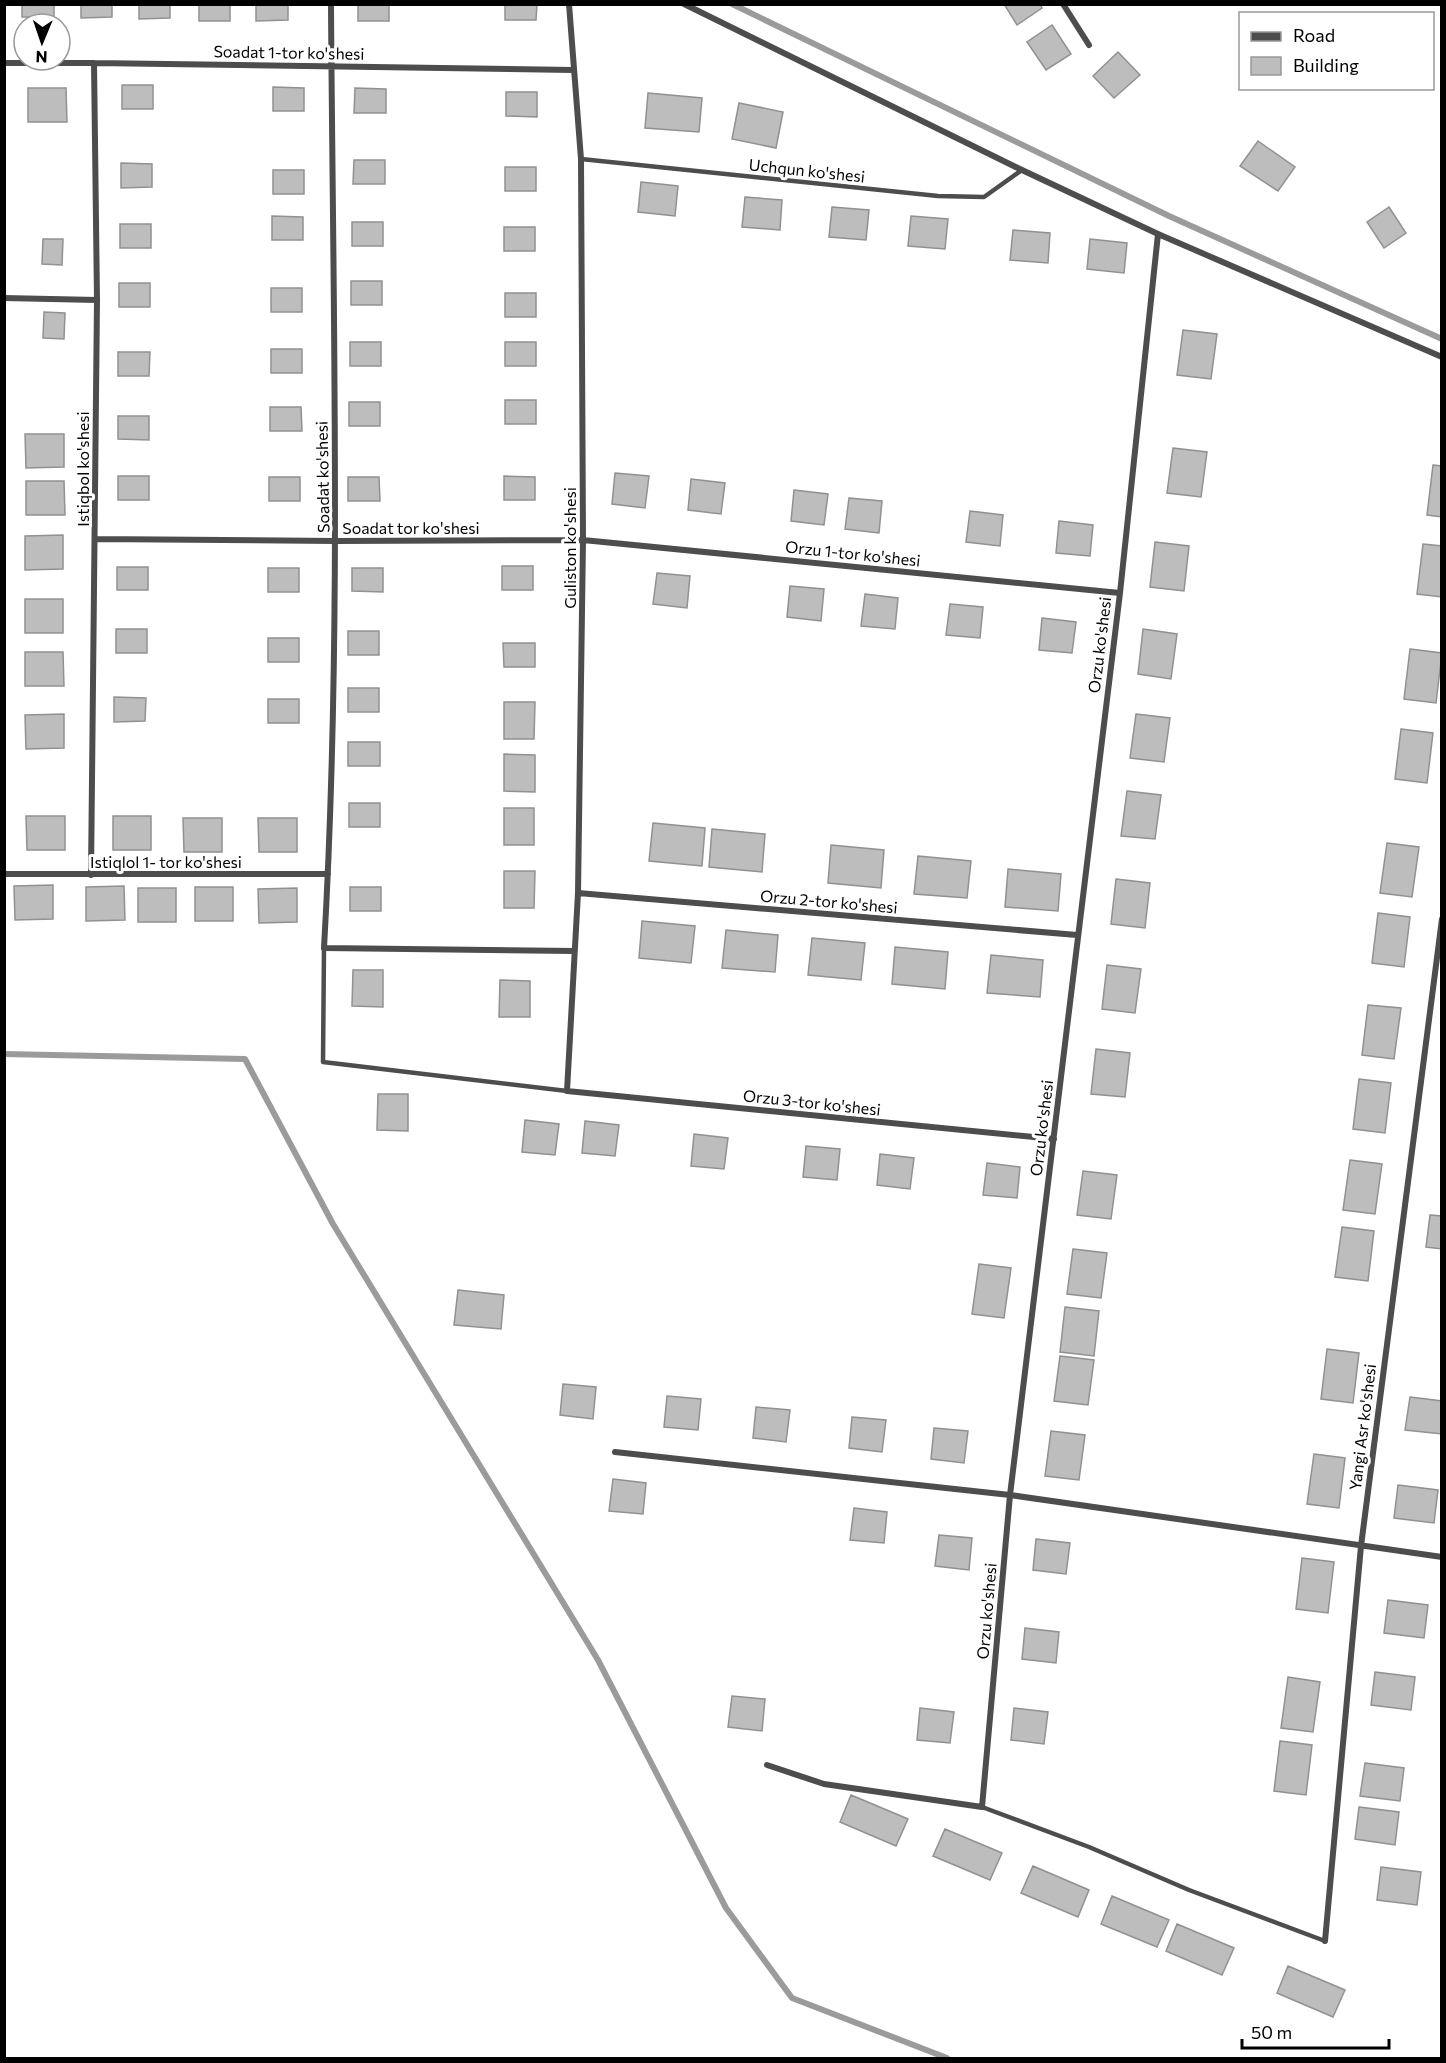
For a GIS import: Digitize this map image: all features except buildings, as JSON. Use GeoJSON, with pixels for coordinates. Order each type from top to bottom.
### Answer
{"type":"FeatureCollection","features":[{"type":"Feature","properties":{"kind":"street","name":"Soadat ko'shesi"},"geometry":{"type":"LineString","coordinates":[[324,948],[328,874],[336,541],[331,4]]}},
{"type":"Feature","properties":{"kind":"street","name":"Guliston ko'shesi"},"geometry":{"type":"LineString","coordinates":[[567,1091],[579,893],[584,540],[581,159],[569,4]]}},
{"type":"Feature","properties":{"kind":"street"},"geometry":{"type":"LineString","coordinates":[[684,4],[1158,234],[1442,357]]}},
{"type":"Feature","properties":{"kind":"street"},"geometry":{"type":"LineString","coordinates":[[1063,4],[1089,45]]}},
{"type":"Feature","properties":{"kind":"street","name":"Soadat 1-tor ko'shesi"},"geometry":{"type":"LineString","coordinates":[[4,63],[573,70]]}},
{"type":"Feature","properties":{"kind":"street","name":"Istiqbol ko'shesi"},"geometry":{"type":"LineString","coordinates":[[91,875],[97,300],[94,63]]}},
{"type":"Feature","properties":{"kind":"street","name":"Orzu ko'shesi"},"geometry":{"type":"LineString","coordinates":[[982,1807],[1010,1495],[1120,593],[1158,234]]}},
{"type":"Feature","properties":{"kind":"street"},"geometry":{"type":"LineString","coordinates":[[4,298],[97,300]]}},
{"type":"Feature","properties":{"kind":"street","name":"Soadat tor ko'shesi"},"geometry":{"type":"LineString","coordinates":[[95,539],[584,540]]}},
{"type":"Feature","properties":{"kind":"street","name":"Orzu 1-tor ko'shesi"},"geometry":{"type":"LineString","coordinates":[[584,540],[1120,593]]}},
{"type":"Feature","properties":{"kind":"street","name":"Istiqlol 1- tor ko'shesi"},"geometry":{"type":"LineString","coordinates":[[4,874],[328,874]]}},
{"type":"Feature","properties":{"kind":"street","name":"Orzu 2-tor ko'shesi"},"geometry":{"type":"LineString","coordinates":[[579,893],[1077,935]]}},
{"type":"Feature","properties":{"kind":"street","name":"Yangi Asr ko'shesi"},"geometry":{"type":"LineString","coordinates":[[1325,1941],[1361,1546],[1442,919]]}},
{"type":"Feature","properties":{"kind":"street"},"geometry":{"type":"LineString","coordinates":[[324,948],[574,951]]}},
{"type":"Feature","properties":{"kind":"street","name":"Orzu 3-tor ko'shesi"},"geometry":{"type":"LineString","coordinates":[[567,1091],[1054,1139]]}},
{"type":"Feature","properties":{"kind":"street"},"geometry":{"type":"LineString","coordinates":[[615,1452],[1010,1495],[1442,1557]]}},
{"type":"Feature","properties":{"kind":"street"},"geometry":{"type":"LineString","coordinates":[[767,1766],[824,1784],[982,1807]]}},
{"type":"Feature","properties":{"kind":"lane","name":"Uchqun ko'shesi"},"geometry":{"type":"LineString","coordinates":[[581,159],[938,196],[984,197],[1022,170]]}},
{"type":"Feature","properties":{"kind":"lane"},"geometry":{"type":"LineString","coordinates":[[324,948],[323,1062],[567,1091]]}},
{"type":"Feature","properties":{"kind":"lane"},"geometry":{"type":"LineString","coordinates":[[982,1807],[1089,1847],[1189,1890],[1325,1941]]}},
{"type":"Feature","properties":{"kind":"waterway"},"geometry":{"type":"LineString","coordinates":[[732,4],[1169,216],[1442,339]]}},
{"type":"Feature","properties":{"kind":"waterway"},"geometry":{"type":"LineString","coordinates":[[4,1054],[245,1059],[333,1224],[598,1660],[726,1908],[792,1998],[947,2058]]}}]}
